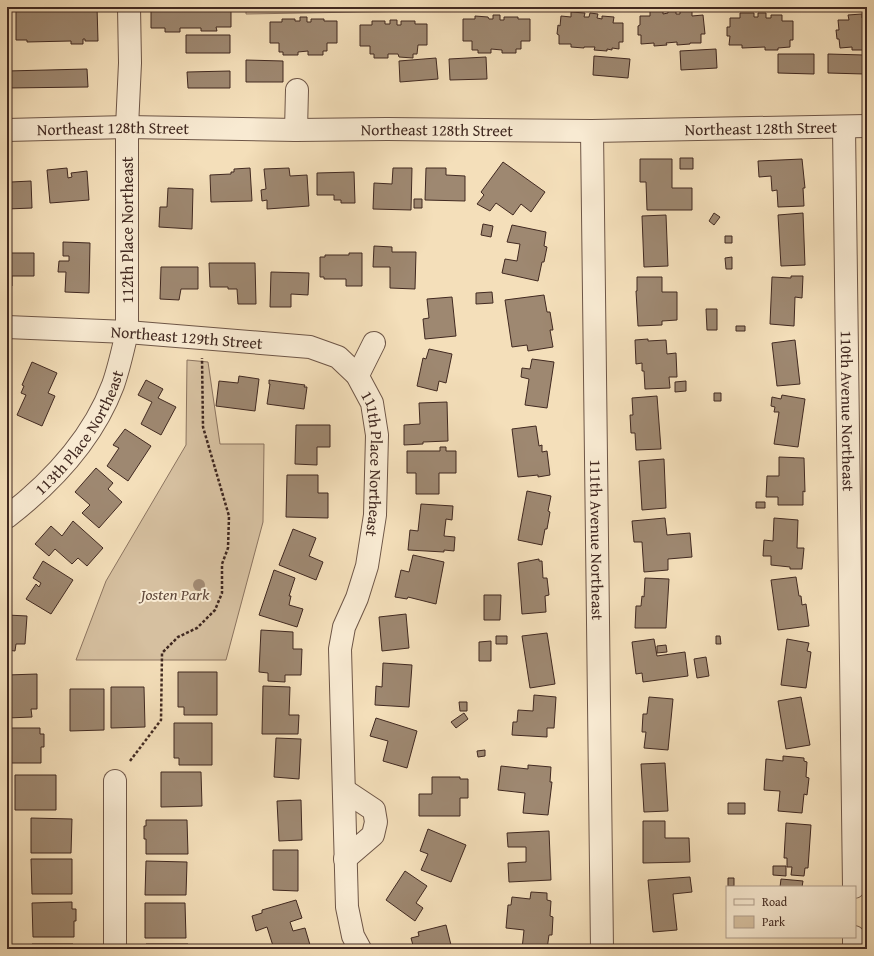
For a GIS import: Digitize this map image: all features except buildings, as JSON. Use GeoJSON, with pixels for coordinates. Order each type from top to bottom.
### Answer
{"type":"FeatureCollection","features":[{"type":"Feature","properties":{"kind":"street","name":"112th Place Northeast"},"geometry":{"type":"LineString","coordinates":[[127,332],[127,128],[130,63],[129,7]]}},
{"type":"Feature","properties":{"kind":"street"},"geometry":{"type":"LineString","coordinates":[[296,130],[297,90]]}},
{"type":"Feature","properties":{"kind":"street","name":"Northeast 128th Street"},"geometry":{"type":"LineString","coordinates":[[7,130],[127,128],[592,131],[867,126]]}},
{"type":"Feature","properties":{"kind":"street","name":"110th Avenue Northeast"},"geometry":{"type":"LineString","coordinates":[[844,127],[854,886]]}},
{"type":"Feature","properties":{"kind":"street","name":"111th Avenue Northeast"},"geometry":{"type":"LineString","coordinates":[[592,131],[602,949]]}},
{"type":"Feature","properties":{"kind":"street","name":"Northeast 129th Street"},"geometry":{"type":"LineString","coordinates":[[7,327],[127,332],[310,347],[338,357],[357,375]]}},
{"type":"Feature","properties":{"kind":"street","name":"113th Place Northeast"},"geometry":{"type":"LineString","coordinates":[[7,517],[26,503],[62,467],[82,441],[96,419],[113,386],[123,353],[127,332]]}},
{"type":"Feature","properties":{"kind":"street"},"geometry":{"type":"LineString","coordinates":[[357,375],[374,343]]}},
{"type":"Feature","properties":{"kind":"street","name":"111th Place Northeast"},"geometry":{"type":"LineString","coordinates":[[357,375],[372,403],[377,435],[375,515],[367,566],[357,598],[344,627],[340,649],[347,907],[353,936],[360,949]]}},
{"type":"Feature","properties":{"kind":"street"},"geometry":{"type":"LineString","coordinates":[[115,781],[115,949]]}},
{"type":"Feature","properties":{"kind":"street"},"geometry":{"type":"LineString","coordinates":[[344,790],[374,810],[376,822],[373,835],[345,859]]}},
{"type":"Feature","properties":{"kind":"street"},"geometry":{"type":"LineString","coordinates":[[854,938],[854,949]]}},
{"type":"Feature","properties":{"kind":"path"},"geometry":{"type":"LineString","coordinates":[[130,761],[161,720],[162,653],[178,637],[197,628],[215,610],[222,593],[222,564],[228,548],[229,516],[203,427],[202,339]]}},
{"type":"Feature","properties":{"kind":"green space"},"geometry":{"type":"Polygon","coordinates":[[[246,7],[646,7],[246,14],[246,7]]]}},
{"type":"Feature","properties":{"kind":"green space","name":"Josten Park"},"geometry":{"type":"Polygon","coordinates":[[[187,360],[208,362],[220,444],[264,444],[263,522],[226,660],[76,660],[106,581],[186,445],[187,360]]]}}]}
